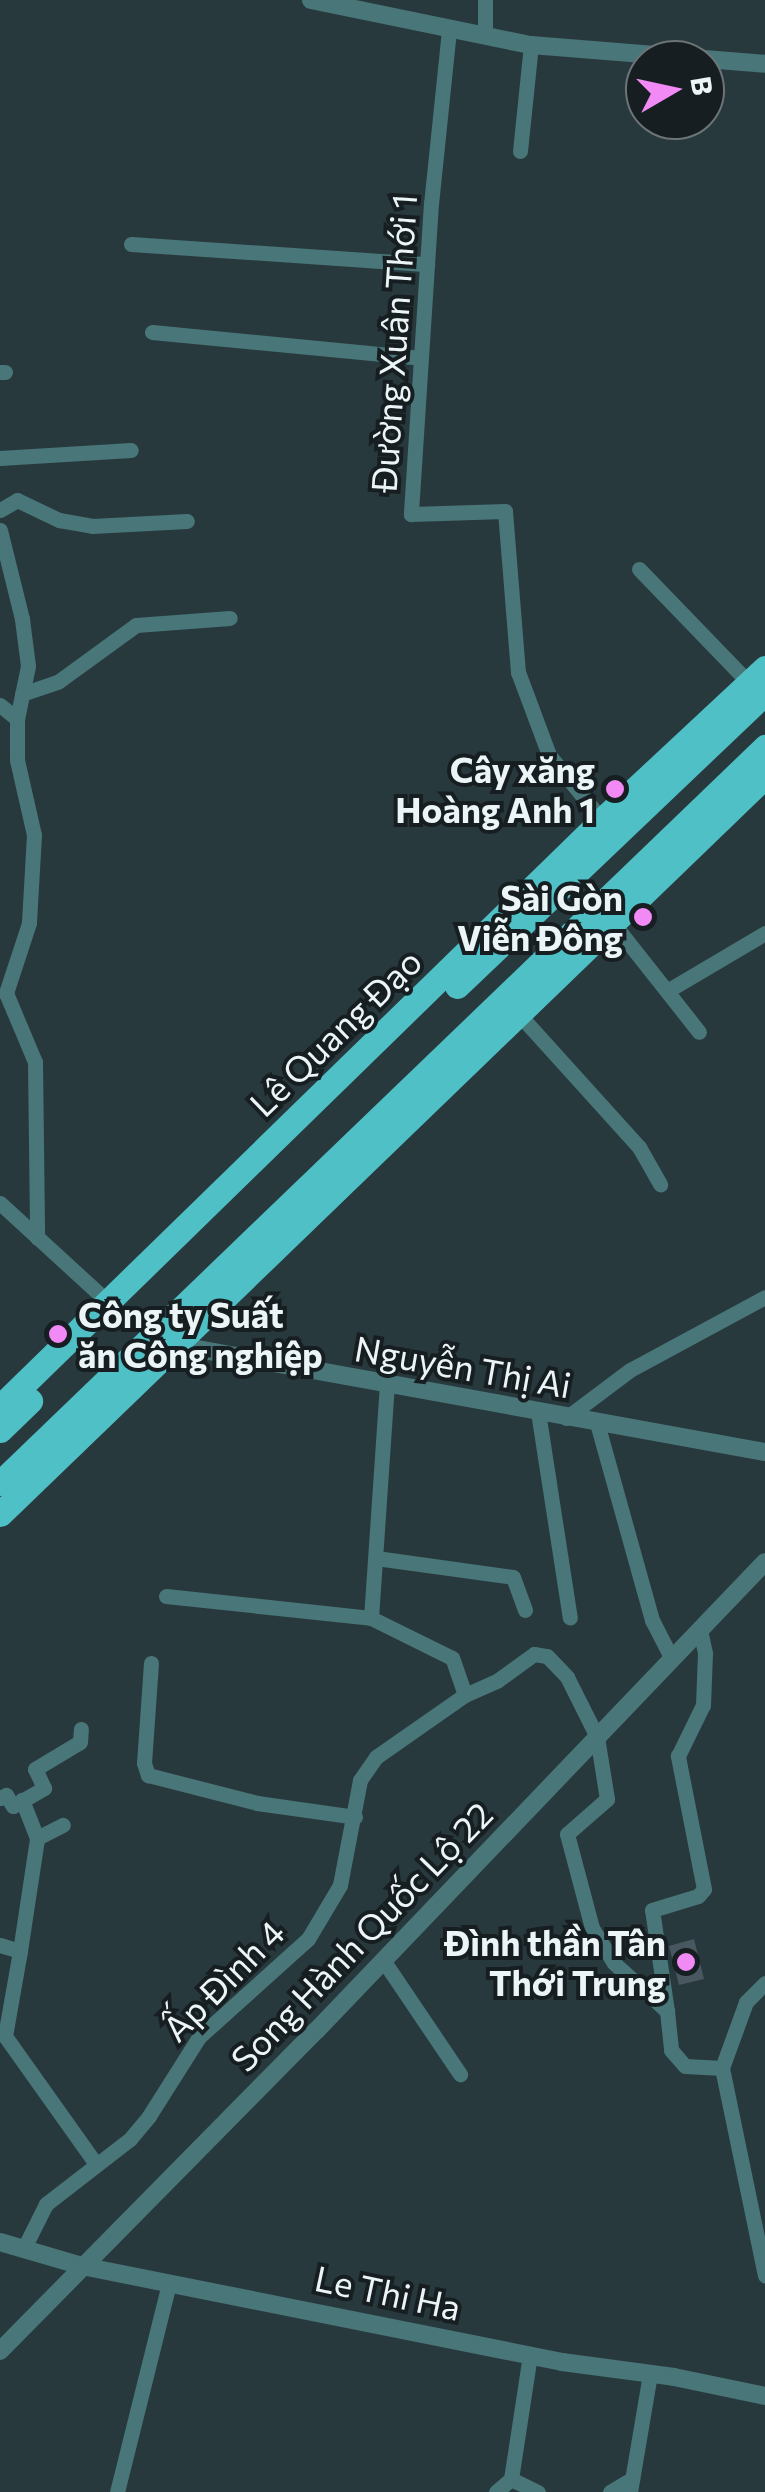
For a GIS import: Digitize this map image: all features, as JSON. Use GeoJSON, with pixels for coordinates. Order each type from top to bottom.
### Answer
{"type":"FeatureCollection","features":[{"type":"Feature","properties":{"kind":"highway","name":"Lê Quang Đạo"},"geometry":{"type":"LineString","coordinates":[[0,1430],[114,1308],[608,827],[760,685]]}},
{"type":"Feature","properties":{"kind":"highway"},"geometry":{"type":"LineString","coordinates":[[0,1484],[161,1341],[516,1011],[765,747]]}},
{"type":"Feature","properties":{"kind":"highway"},"geometry":{"type":"LineString","coordinates":[[0,1514],[161,1341],[607,915],[765,776]]}},
{"type":"Feature","properties":{"kind":"highway","name":"Lê Quang Đạo"},"geometry":{"type":"LineString","coordinates":[[0,1407],[114,1308]]}},
{"type":"Feature","properties":{"kind":"street"},"geometry":{"type":"LineString","coordinates":[[312,0],[531,45],[765,64]]}},
{"type":"Feature","properties":{"kind":"street"},"geometry":{"type":"LineString","coordinates":[[485,0],[485,35]]}},
{"type":"Feature","properties":{"kind":"street","name":"Đường Xuân Thới 1"},"geometry":{"type":"LineString","coordinates":[[449,30],[427,264],[411,514],[505,511],[518,672],[549,755],[608,827]]}},
{"type":"Feature","properties":{"kind":"street"},"geometry":{"type":"LineString","coordinates":[[520,151],[531,45]]}},
{"type":"Feature","properties":{"kind":"street"},"geometry":{"type":"LineString","coordinates":[[132,244],[427,264]]}},
{"type":"Feature","properties":{"kind":"street"},"geometry":{"type":"LineString","coordinates":[[152,332],[421,358]]}},
{"type":"Feature","properties":{"kind":"street"},"geometry":{"type":"LineString","coordinates":[[0,458],[130,450]]}},
{"type":"Feature","properties":{"kind":"street"},"geometry":{"type":"LineString","coordinates":[[0,510],[17,500],[59,520],[92,526],[187,521]]}},
{"type":"Feature","properties":{"kind":"street"},"geometry":{"type":"LineString","coordinates":[[0,530],[22,619],[28,666],[17,718],[17,760],[34,835],[29,923],[3,993],[36,1062],[37,1238]]}},
{"type":"Feature","properties":{"kind":"street"},"geometry":{"type":"LineString","coordinates":[[639,570],[760,685]]}},
{"type":"Feature","properties":{"kind":"street"},"geometry":{"type":"LineString","coordinates":[[22,694],[59,681],[136,625],[230,618]]}},
{"type":"Feature","properties":{"kind":"street"},"geometry":{"type":"LineString","coordinates":[[0,705],[17,718]]}},
{"type":"Feature","properties":{"kind":"street"},"geometry":{"type":"LineString","coordinates":[[0,742],[18,740]]}},
{"type":"Feature","properties":{"kind":"street"},"geometry":{"type":"LineString","coordinates":[[607,915],[699,1032]]}},
{"type":"Feature","properties":{"kind":"street"},"geometry":{"type":"LineString","coordinates":[[667,991],[765,933]]}},
{"type":"Feature","properties":{"kind":"street"},"geometry":{"type":"LineString","coordinates":[[516,1011],[639,1146],[660,1184]]}},
{"type":"Feature","properties":{"kind":"street"},"geometry":{"type":"LineString","coordinates":[[0,1203],[114,1308]]}},
{"type":"Feature","properties":{"kind":"street"},"geometry":{"type":"LineString","coordinates":[[566,1418],[630,1370],[765,1297]]}},
{"type":"Feature","properties":{"kind":"street","name":"Nguyễn Thị Ai"},"geometry":{"type":"LineString","coordinates":[[161,1341],[387,1386],[765,1452]]}},
{"type":"Feature","properties":{"kind":"street"},"geometry":{"type":"LineString","coordinates":[[372,1618],[387,1386]]}},
{"type":"Feature","properties":{"kind":"street"},"geometry":{"type":"LineString","coordinates":[[538,1412],[570,1618]]}},
{"type":"Feature","properties":{"kind":"street"},"geometry":{"type":"LineString","coordinates":[[597,1423],[652,1620],[672,1659]]}},
{"type":"Feature","properties":{"kind":"street"},"geometry":{"type":"LineString","coordinates":[[376,1558],[512,1576],[525,1610]]}},
{"type":"Feature","properties":{"kind":"street","name":"Song Hành Quốc Lộ 22"},"geometry":{"type":"LineString","coordinates":[[0,2351],[765,1562]]}},
{"type":"Feature","properties":{"kind":"street"},"geometry":{"type":"LineString","coordinates":[[166,1596],[372,1618],[452,1658],[464,1694]]}},
{"type":"Feature","properties":{"kind":"street"},"geometry":{"type":"LineString","coordinates":[[700,1630],[705,1653],[703,1706],[678,1756],[705,1878],[698,1896],[652,1910],[670,2050],[685,2066],[722,2068]]}},
{"type":"Feature","properties":{"kind":"street","name":"Ấp Đình 4"},"geometry":{"type":"LineString","coordinates":[[24,2248],[46,2204],[130,2140],[150,2116],[199,2037],[308,1938],[340,1885],[360,1780],[376,1757],[464,1694],[498,1680],[534,1654],[546,1656],[567,1677],[597,1737]]}},
{"type":"Feature","properties":{"kind":"street"},"geometry":{"type":"LineString","coordinates":[[152,1663],[144,1763],[148,1775],[257,1802],[356,1817]]}},
{"type":"Feature","properties":{"kind":"street"},"geometry":{"type":"LineString","coordinates":[[0,1798],[6,1795],[14,1806],[44,1788],[35,1769],[80,1742],[81,1730]]}},
{"type":"Feature","properties":{"kind":"street"},"geometry":{"type":"LineString","coordinates":[[597,1737],[607,1798],[567,1834],[592,1928],[614,1963],[666,2010]]}},
{"type":"Feature","properties":{"kind":"street"},"geometry":{"type":"LineString","coordinates":[[22,1800],[38,1838],[5,2036],[96,2164]]}},
{"type":"Feature","properties":{"kind":"street"},"geometry":{"type":"LineString","coordinates":[[38,1838],[63,1825]]}},
{"type":"Feature","properties":{"kind":"street"},"geometry":{"type":"LineString","coordinates":[[0,1945],[20,1951]]}},
{"type":"Feature","properties":{"kind":"street"},"geometry":{"type":"LineString","coordinates":[[383,1960],[460,2074]]}},
{"type":"Feature","properties":{"kind":"street"},"geometry":{"type":"LineString","coordinates":[[765,1984],[746,2002],[722,2068],[765,2276]]}},
{"type":"Feature","properties":{"kind":"street","name":"Le Thi Ha"},"geometry":{"type":"LineString","coordinates":[[0,2242],[82,2266],[765,2396]]}},
{"type":"Feature","properties":{"kind":"street"},"geometry":{"type":"LineString","coordinates":[[117,2492],[169,2282]]}},
{"type":"Feature","properties":{"kind":"street"},"geometry":{"type":"LineString","coordinates":[[496,2492],[511,2479],[530,2354]]}},
{"type":"Feature","properties":{"kind":"street"},"geometry":{"type":"LineString","coordinates":[[610,2492],[631,2486],[650,2374]]}},
{"type":"Feature","properties":{"kind":"street"},"geometry":{"type":"LineString","coordinates":[[511,2479],[538,2492]]}},
{"type":"Feature","properties":{"kind":"building","name":"Đình thần Tân Thới Trung"},"geometry":{"type":"Polygon","coordinates":[[[694,1939],[704,1979],[679,1985],[669,1946],[694,1939]]]}},
{"type":"Feature","properties":{"kind":"place","name":"Cây xăng Hoàng Anh 1"},"geometry":{"type":"Point","coordinates":[615,789]}},
{"type":"Feature","properties":{"kind":"place","name":"Sài Gòn Viễn Đông"},"geometry":{"type":"Point","coordinates":[643,917]}},
{"type":"Feature","properties":{"kind":"place","name":"Công ty Suất ăn Công nghiệp"},"geometry":{"type":"Point","coordinates":[58,1334]}},
{"type":"Feature","properties":{"kind":"place","name":"Đình thần Tân Thới Trung"},"geometry":{"type":"Point","coordinates":[686,1962]}}]}
